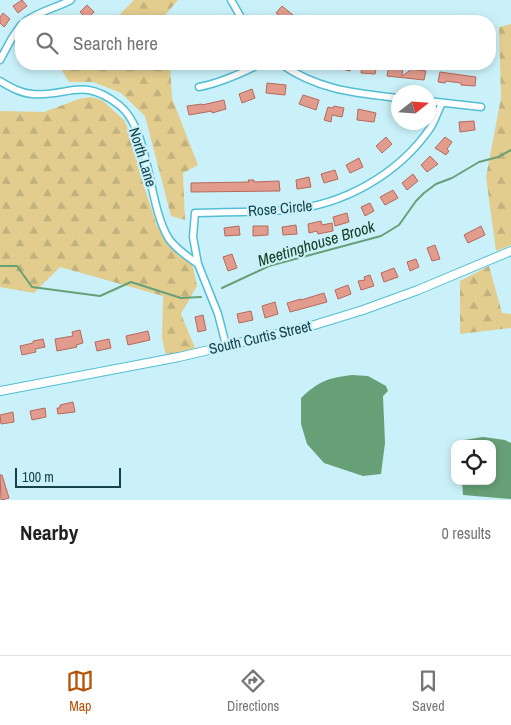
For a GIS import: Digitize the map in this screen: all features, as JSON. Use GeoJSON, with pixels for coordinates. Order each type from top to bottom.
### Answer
{"type":"FeatureCollection","features":[{"type":"Feature","properties":{"kind":"street"},"geometry":{"type":"LineString","coordinates":[[37,15],[71,0]]}},
{"type":"Feature","properties":{"kind":"street"},"geometry":{"type":"LineString","coordinates":[[231,0],[240,15]]}},
{"type":"Feature","properties":{"kind":"street"},"geometry":{"type":"LineString","coordinates":[[0,60],[15,34]]}},
{"type":"Feature","properties":{"kind":"street"},"geometry":{"type":"LineString","coordinates":[[199,87],[249,70]]}},
{"type":"Feature","properties":{"kind":"street"},"geometry":{"type":"LineString","coordinates":[[290,70],[319,84],[347,92],[391,97]]}},
{"type":"Feature","properties":{"kind":"street","name":"North Lane"},"geometry":{"type":"LineString","coordinates":[[0,81],[14,89],[31,94],[81,88],[103,94],[121,106],[135,126],[161,223],[170,239],[183,253],[198,264]]}},
{"type":"Feature","properties":{"kind":"street"},"geometry":{"type":"LineString","coordinates":[[436,102],[482,107]]}},
{"type":"Feature","properties":{"kind":"street","name":"Rose Circle"},"geometry":{"type":"LineString","coordinates":[[198,264],[194,237],[195,213],[288,210],[328,202],[362,189],[392,169],[415,147],[432,126],[442,103]]}},
{"type":"Feature","properties":{"kind":"street","name":"South Curtis Street"},"geometry":{"type":"LineString","coordinates":[[0,391],[179,357],[310,326],[363,310],[418,290],[511,251]]}},
{"type":"Feature","properties":{"kind":"street"},"geometry":{"type":"LineString","coordinates":[[198,264],[218,314],[226,345]]}},
{"type":"Feature","properties":{"kind":"green space"},"geometry":{"type":"Polygon","coordinates":[[[134,0],[178,0],[166,15],[119,15],[134,0]]]}},
{"type":"Feature","properties":{"kind":"green space"},"geometry":{"type":"Polygon","coordinates":[[[511,24],[511,245],[496,251],[486,177],[501,98],[499,27],[511,24]]]}},
{"type":"Feature","properties":{"kind":"green space"},"geometry":{"type":"Polygon","coordinates":[[[62,70],[170,70],[172,98],[198,165],[183,173],[185,220],[171,216],[145,116],[121,93],[93,82],[69,82],[62,70]]]}},
{"type":"Feature","properties":{"kind":"green space"},"geometry":{"type":"Polygon","coordinates":[[[91,97],[102,100],[125,121],[157,226],[179,256],[192,263],[197,286],[181,314],[195,348],[166,356],[162,338],[163,296],[60,267],[34,293],[0,287],[0,111],[44,112],[79,99],[91,97]]]}},
{"type":"Feature","properties":{"kind":"green space"},"geometry":{"type":"Polygon","coordinates":[[[489,266],[502,313],[511,314],[511,328],[460,334],[460,281],[489,266]]]}},
{"type":"Feature","properties":{"kind":"shaded area"},"geometry":{"type":"Polygon","coordinates":[[[352,375],[368,376],[386,386],[388,391],[383,396],[385,443],[381,474],[363,476],[324,463],[307,444],[301,424],[301,398],[324,381],[352,375]]]}},
{"type":"Feature","properties":{"kind":"shaded area"},"geometry":{"type":"Polygon","coordinates":[[[483,437],[505,440],[511,443],[511,499],[463,495],[462,485],[496,485],[496,440],[464,440],[483,437]]]}},
{"type":"Feature","properties":{"kind":"building"},"geometry":{"type":"Polygon","coordinates":[[[22,0],[27,6],[18,13],[13,6],[22,0]]]}},
{"type":"Feature","properties":{"kind":"building"},"geometry":{"type":"Polygon","coordinates":[[[87,5],[94,12],[91,15],[83,15],[80,12],[87,5]]]}},
{"type":"Feature","properties":{"kind":"building"},"geometry":{"type":"Polygon","coordinates":[[[282,6],[293,15],[279,15],[276,13],[282,6]]]}},
{"type":"Feature","properties":{"kind":"building"},"geometry":{"type":"Polygon","coordinates":[[[3,13],[10,19],[4,27],[0,23],[0,17],[3,13]]]}},
{"type":"Feature","properties":{"kind":"building"},"geometry":{"type":"Polygon","coordinates":[[[361,70],[376,70],[375,74],[361,73],[361,70]]]}},
{"type":"Feature","properties":{"kind":"building"},"geometry":{"type":"Polygon","coordinates":[[[388,70],[403,70],[402,76],[411,70],[426,71],[424,80],[387,76],[388,70]]]}},
{"type":"Feature","properties":{"kind":"building"},"geometry":{"type":"Polygon","coordinates":[[[440,72],[476,77],[475,86],[446,81],[445,83],[438,82],[440,72]]]}},
{"type":"Feature","properties":{"kind":"building"},"geometry":{"type":"Polygon","coordinates":[[[267,83],[286,85],[285,95],[266,93],[267,83]]]}},
{"type":"Feature","properties":{"kind":"building"},"geometry":{"type":"Polygon","coordinates":[[[252,89],[255,98],[242,103],[239,94],[252,89]]]}},
{"type":"Feature","properties":{"kind":"building"},"geometry":{"type":"Polygon","coordinates":[[[303,95],[319,100],[316,110],[299,104],[303,95]]]}},
{"type":"Feature","properties":{"kind":"building"},"geometry":{"type":"Polygon","coordinates":[[[224,100],[226,109],[212,113],[212,111],[189,115],[187,106],[224,100]]]}},
{"type":"Feature","properties":{"kind":"building"},"geometry":{"type":"Polygon","coordinates":[[[334,106],[344,108],[342,117],[332,115],[331,122],[324,120],[328,107],[333,108],[334,106]]]}},
{"type":"Feature","properties":{"kind":"building"},"geometry":{"type":"Polygon","coordinates":[[[358,109],[376,113],[374,122],[357,120],[358,109]]]}},
{"type":"Feature","properties":{"kind":"building"},"geometry":{"type":"Polygon","coordinates":[[[474,121],[475,130],[460,132],[459,122],[474,121]]]}},
{"type":"Feature","properties":{"kind":"building"},"geometry":{"type":"Polygon","coordinates":[[[386,137],[392,144],[382,153],[376,146],[386,137]]]}},
{"type":"Feature","properties":{"kind":"building"},"geometry":{"type":"Polygon","coordinates":[[[445,137],[452,142],[447,149],[449,151],[446,155],[435,148],[445,137]]]}},
{"type":"Feature","properties":{"kind":"building"},"geometry":{"type":"Polygon","coordinates":[[[430,156],[438,164],[427,172],[421,165],[430,156]]]}},
{"type":"Feature","properties":{"kind":"building"},"geometry":{"type":"Polygon","coordinates":[[[359,158],[363,167],[350,173],[346,165],[359,158]]]}},
{"type":"Feature","properties":{"kind":"building"},"geometry":{"type":"Polygon","coordinates":[[[335,170],[338,179],[324,183],[321,174],[335,170]]]}},
{"type":"Feature","properties":{"kind":"building"},"geometry":{"type":"Polygon","coordinates":[[[413,174],[418,181],[407,190],[402,183],[413,174]]]}},
{"type":"Feature","properties":{"kind":"building"},"geometry":{"type":"Polygon","coordinates":[[[309,177],[311,187],[297,189],[296,180],[309,177]]]}},
{"type":"Feature","properties":{"kind":"building"},"geometry":{"type":"Polygon","coordinates":[[[248,180],[254,180],[254,182],[279,181],[280,191],[191,192],[191,183],[249,182],[248,180]]]}},
{"type":"Feature","properties":{"kind":"building"},"geometry":{"type":"Polygon","coordinates":[[[393,190],[398,198],[385,205],[380,197],[393,190]]]}},
{"type":"Feature","properties":{"kind":"building"},"geometry":{"type":"Polygon","coordinates":[[[370,203],[374,211],[365,216],[361,207],[370,203]]]}},
{"type":"Feature","properties":{"kind":"building"},"geometry":{"type":"Polygon","coordinates":[[[347,213],[349,222],[335,226],[333,217],[347,213]]]}},
{"type":"Feature","properties":{"kind":"building"},"geometry":{"type":"Polygon","coordinates":[[[321,221],[322,225],[332,223],[333,231],[318,234],[317,231],[309,233],[308,224],[321,221]]]}},
{"type":"Feature","properties":{"kind":"building"},"geometry":{"type":"Polygon","coordinates":[[[296,225],[297,234],[283,235],[282,227],[296,225]]]}},
{"type":"Feature","properties":{"kind":"building"},"geometry":{"type":"Polygon","coordinates":[[[239,226],[240,235],[225,236],[224,228],[239,226]]]}},
{"type":"Feature","properties":{"kind":"building"},"geometry":{"type":"Polygon","coordinates":[[[253,226],[268,226],[268,235],[253,236],[253,226]]]}},
{"type":"Feature","properties":{"kind":"building"},"geometry":{"type":"Polygon","coordinates":[[[481,226],[485,235],[468,243],[464,235],[481,226]]]}},
{"type":"Feature","properties":{"kind":"building"},"geometry":{"type":"Polygon","coordinates":[[[435,245],[440,259],[432,261],[427,248],[435,245]]]}},
{"type":"Feature","properties":{"kind":"building"},"geometry":{"type":"Polygon","coordinates":[[[232,254],[237,268],[228,271],[223,257],[232,254]]]}},
{"type":"Feature","properties":{"kind":"building"},"geometry":{"type":"Polygon","coordinates":[[[416,259],[419,267],[410,271],[407,262],[416,259]]]}},
{"type":"Feature","properties":{"kind":"building"},"geometry":{"type":"Polygon","coordinates":[[[394,268],[398,277],[384,282],[381,273],[394,268]]]}},
{"type":"Feature","properties":{"kind":"building"},"geometry":{"type":"Polygon","coordinates":[[[370,275],[374,286],[361,290],[358,281],[365,280],[364,277],[370,275]]]}},
{"type":"Feature","properties":{"kind":"building"},"geometry":{"type":"Polygon","coordinates":[[[348,285],[351,294],[338,299],[335,290],[348,285]]]}},
{"type":"Feature","properties":{"kind":"building"},"geometry":{"type":"Polygon","coordinates":[[[324,293],[327,302],[290,312],[287,303],[324,293]]]}},
{"type":"Feature","properties":{"kind":"building"},"geometry":{"type":"Polygon","coordinates":[[[275,302],[278,314],[265,318],[262,306],[275,302]]]}},
{"type":"Feature","properties":{"kind":"building"},"geometry":{"type":"Polygon","coordinates":[[[251,311],[253,320],[239,323],[237,314],[251,311]]]}},
{"type":"Feature","properties":{"kind":"building"},"geometry":{"type":"Polygon","coordinates":[[[203,315],[206,330],[198,332],[195,317],[203,315]]]}},
{"type":"Feature","properties":{"kind":"building"},"geometry":{"type":"Polygon","coordinates":[[[80,330],[83,343],[76,345],[77,347],[57,351],[55,339],[73,336],[72,332],[80,330]]]}},
{"type":"Feature","properties":{"kind":"building"},"geometry":{"type":"Polygon","coordinates":[[[148,331],[150,340],[128,345],[126,336],[148,331]]]}},
{"type":"Feature","properties":{"kind":"building"},"geometry":{"type":"Polygon","coordinates":[[[43,339],[45,347],[35,349],[36,352],[22,355],[20,346],[43,339]]]}},
{"type":"Feature","properties":{"kind":"building"},"geometry":{"type":"Polygon","coordinates":[[[109,339],[111,348],[97,351],[95,342],[109,339]]]}},
{"type":"Feature","properties":{"kind":"building"},"geometry":{"type":"Polygon","coordinates":[[[73,402],[75,412],[58,414],[57,408],[60,408],[60,405],[73,402]]]}},
{"type":"Feature","properties":{"kind":"building"},"geometry":{"type":"Polygon","coordinates":[[[45,408],[46,417],[32,420],[30,411],[45,408]]]}},
{"type":"Feature","properties":{"kind":"building"},"geometry":{"type":"Polygon","coordinates":[[[13,412],[14,422],[1,424],[0,415],[13,412]]]}},
{"type":"Feature","properties":{"kind":"building"},"geometry":{"type":"Polygon","coordinates":[[[0,475],[2,475],[9,498],[1,500],[0,475]]]}},
{"type":"Feature","properties":{"kind":"waterway","name":"Meetinghouse Brook"},"geometry":{"type":"LineString","coordinates":[[222,288],[269,266],[381,236],[399,225],[416,201],[436,184],[452,178],[479,162],[498,157],[511,150]]}},
{"type":"Feature","properties":{"kind":"waterway","name":"Meetinghouse Brook"},"geometry":{"type":"LineString","coordinates":[[0,266],[17,266],[32,287],[100,296],[131,282],[181,298],[201,297]]}}]}
